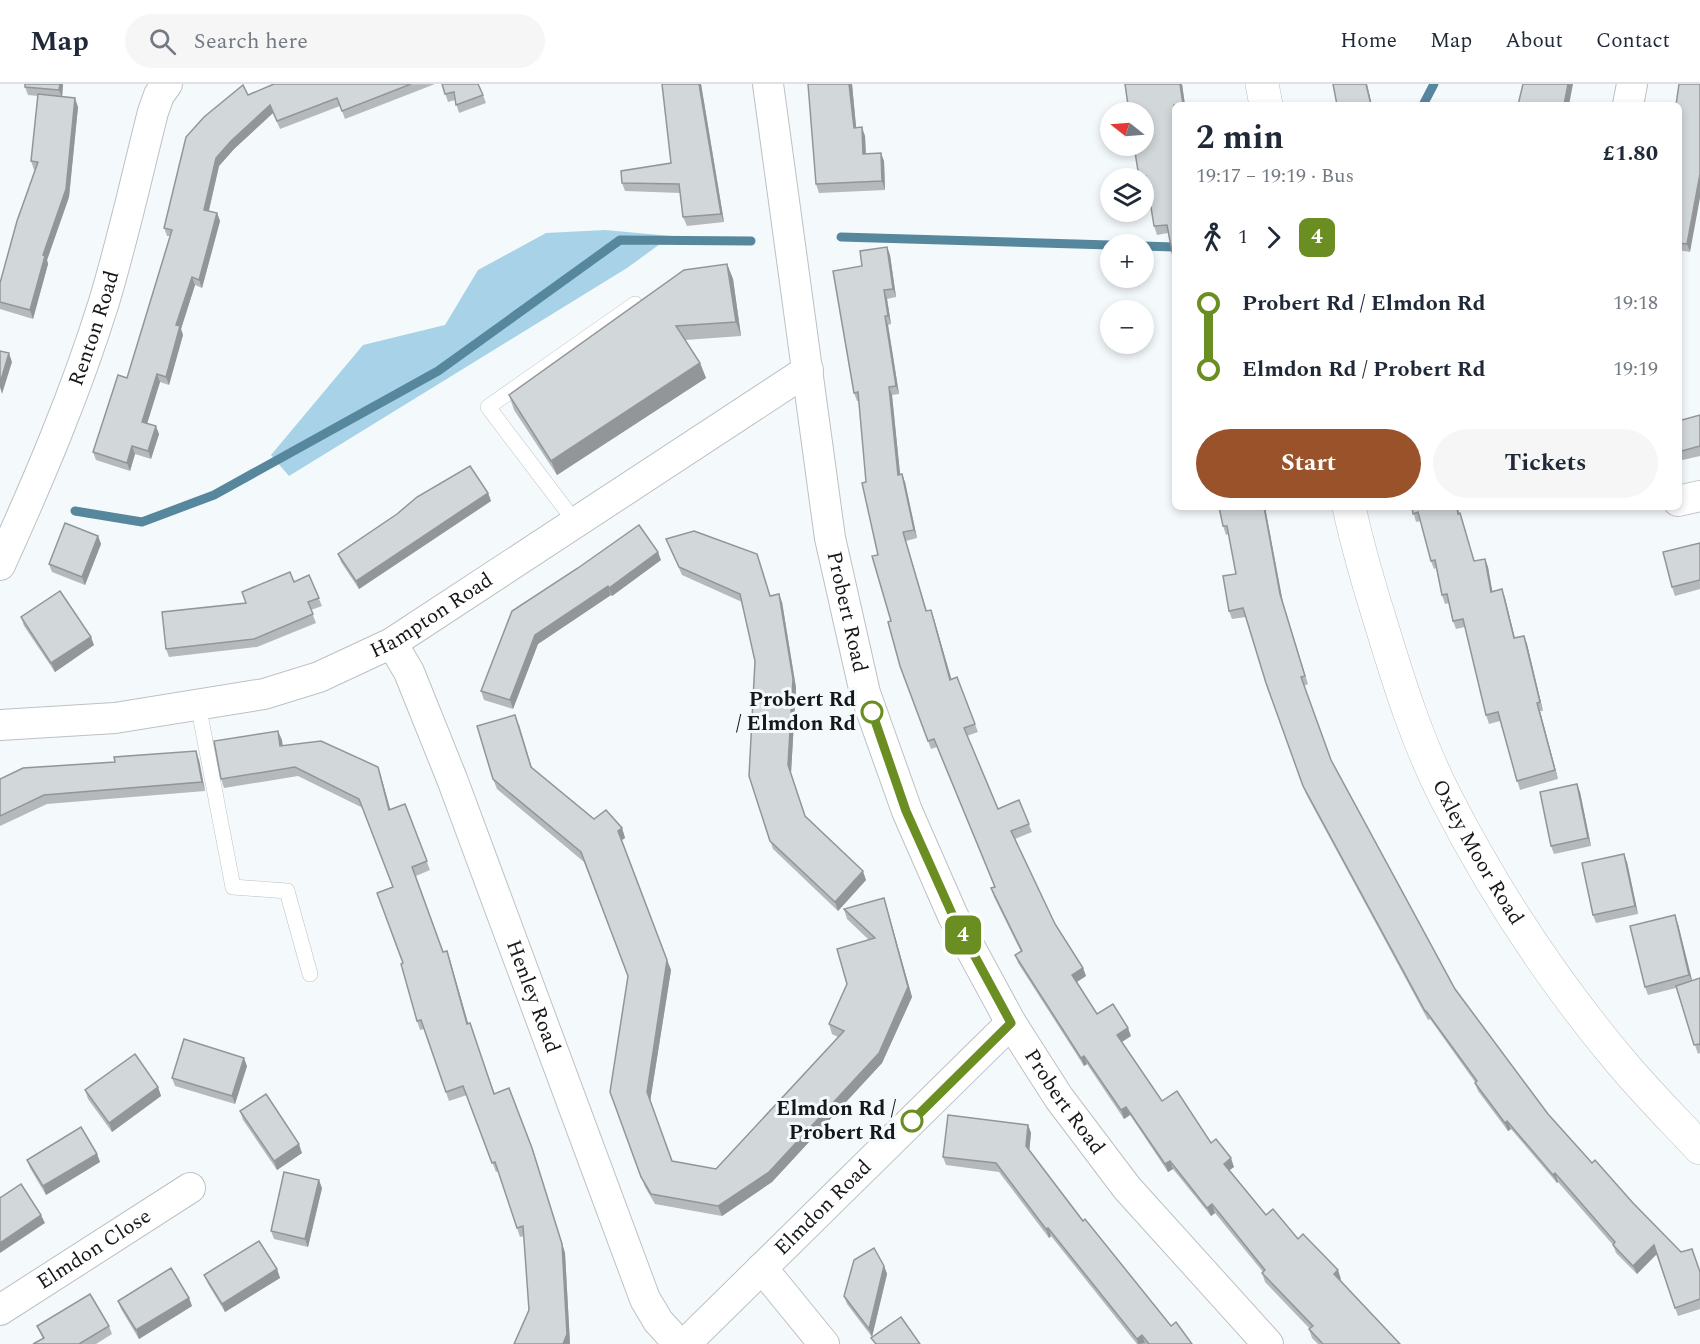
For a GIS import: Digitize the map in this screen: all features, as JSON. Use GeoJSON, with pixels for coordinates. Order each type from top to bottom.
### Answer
{"type":"FeatureCollection","features":[{"type":"Feature","properties":{"kind":"street","name":"Renton Road"},"geometry":{"type":"LineString","coordinates":[[0,565],[36,486],[78,376],[104,301],[153,112],[159,95],[167,84]]}},
{"type":"Feature","properties":{"kind":"street","name":"Probert Road"},"geometry":{"type":"LineString","coordinates":[[768,84],[830,538],[865,693],[906,811],[953,916],[1011,1023],[1059,1098],[1126,1188],[1269,1344]]}},
{"type":"Feature","properties":{"kind":"street"},"geometry":{"type":"LineString","coordinates":[[1262,84],[1265,102]]}},
{"type":"Feature","properties":{"kind":"street"},"geometry":{"type":"LineString","coordinates":[[1629,102],[1632,84]]}},
{"type":"Feature","properties":{"kind":"street","name":"Hampton Road"},"geometry":{"type":"LineString","coordinates":[[0,724],[115,718],[264,694],[319,677],[392,643],[808,370]]}},
{"type":"Feature","properties":{"kind":"street"},"geometry":{"type":"LineString","coordinates":[[1682,500],[1700,496]]}},
{"type":"Feature","properties":{"kind":"street","name":"Oxley Moor Road"},"geometry":{"type":"LineString","coordinates":[[1350,510],[1374,604],[1403,692],[1421,742],[1444,794],[1477,854],[1530,940],[1573,1001],[1620,1062],[1700,1148]]}},
{"type":"Feature","properties":{"kind":"street","name":"Henley Road"},"geometry":{"type":"LineString","coordinates":[[392,643],[409,672],[452,779],[645,1299],[658,1321],[679,1344]]}},
{"type":"Feature","properties":{"kind":"street","name":"Elmdon Road"},"geometry":{"type":"LineString","coordinates":[[685,1344],[1011,1023]]}},
{"type":"Feature","properties":{"kind":"street","name":"Elmdon Close"},"geometry":{"type":"LineString","coordinates":[[0,1310],[190,1188]]}},
{"type":"Feature","properties":{"kind":"street"},"geometry":{"type":"LineString","coordinates":[[762,1268],[824,1344]]}},
{"type":"Feature","properties":{"kind":"lane"},"geometry":{"type":"LineString","coordinates":[[576,523],[488,407],[635,304]]}},
{"type":"Feature","properties":{"kind":"lane"},"geometry":{"type":"LineString","coordinates":[[198,704],[233,887],[287,891],[310,974]]}},
{"type":"Feature","properties":{"kind":"shaded area"},"geometry":{"type":"Polygon","coordinates":[[[605,230],[671,236],[627,268],[289,476],[271,455],[363,345],[445,325],[478,270],[546,233],[605,230]]]}},
{"type":"Feature","properties":{"kind":"building"},"geometry":{"type":"Polygon","coordinates":[[[25,84],[60,84],[59,90],[25,87],[25,84]]]}},
{"type":"Feature","properties":{"kind":"building"},"geometry":{"type":"Polygon","coordinates":[[[274,84],[411,84],[342,111],[337,98],[277,121],[270,105],[216,158],[204,210],[217,213],[199,280],[192,277],[176,325],[180,326],[166,377],[157,374],[142,422],[156,426],[148,451],[132,446],[127,463],[93,452],[118,375],[127,378],[172,230],[164,228],[186,137],[204,117],[243,85],[248,95],[274,84]]]}},
{"type":"Feature","properties":{"kind":"building"},"geometry":{"type":"Polygon","coordinates":[[[442,84],[478,84],[483,95],[456,105],[454,92],[445,94],[442,84]]]}},
{"type":"Feature","properties":{"kind":"building"},"geometry":{"type":"Polygon","coordinates":[[[662,84],[699,84],[721,214],[683,217],[679,184],[622,183],[621,171],[671,163],[662,84]]]}},
{"type":"Feature","properties":{"kind":"building"},"geometry":{"type":"Polygon","coordinates":[[[808,84],[849,84],[854,128],[862,127],[863,154],[881,153],[882,181],[816,184],[808,84]]]}},
{"type":"Feature","properties":{"kind":"building"},"geometry":{"type":"Polygon","coordinates":[[[1125,84],[1180,84],[1183,102],[1172,102],[1172,251],[1167,225],[1154,226],[1154,168],[1138,168],[1136,156],[1154,156],[1154,102],[1128,102],[1125,84]]]}},
{"type":"Feature","properties":{"kind":"building"},"geometry":{"type":"Polygon","coordinates":[[[1333,84],[1366,84],[1370,102],[1336,102],[1333,84]]]}},
{"type":"Feature","properties":{"kind":"building"},"geometry":{"type":"Polygon","coordinates":[[[1523,84],[1568,84],[1565,102],[1519,102],[1523,84]]]}},
{"type":"Feature","properties":{"kind":"building"},"geometry":{"type":"Polygon","coordinates":[[[1679,84],[1700,84],[1700,174],[1687,244],[1682,243],[1682,102],[1676,102],[1679,84]]]}},
{"type":"Feature","properties":{"kind":"building"},"geometry":{"type":"Polygon","coordinates":[[[38,94],[75,98],[66,189],[43,255],[45,256],[30,310],[0,302],[0,283],[17,221],[38,162],[31,161],[38,94]]]}},
{"type":"Feature","properties":{"kind":"building"},"geometry":{"type":"Polygon","coordinates":[[[887,247],[893,289],[884,290],[888,316],[885,316],[896,386],[889,387],[898,475],[902,474],[914,530],[903,532],[926,611],[931,610],[950,680],[957,677],[975,724],[964,728],[998,809],[1019,800],[1029,824],[1011,831],[1055,924],[1083,968],[1072,975],[1097,1014],[1113,1004],[1128,1028],[1117,1035],[1162,1101],[1177,1091],[1211,1143],[1216,1139],[1231,1158],[1224,1164],[1266,1215],[1273,1209],[1298,1239],[1303,1234],[1338,1270],[1334,1274],[1400,1344],[1323,1344],[1309,1329],[1313,1326],[1262,1273],[1265,1270],[1212,1204],[1207,1208],[1170,1161],[1165,1164],[1126,1107],[1121,1110],[1084,1056],[1081,1058],[1015,955],[1022,951],[991,888],[995,887],[934,739],[928,741],[900,666],[888,622],[891,621],[872,556],[878,555],[862,483],[866,482],[858,392],[854,393],[833,271],[862,266],[860,251],[887,247]]]}},
{"type":"Feature","properties":{"kind":"building"},"geometry":{"type":"Polygon","coordinates":[[[727,264],[736,322],[676,326],[700,363],[551,461],[509,395],[684,270],[727,264]]]}},
{"type":"Feature","properties":{"kind":"building"},"geometry":{"type":"Polygon","coordinates":[[[0,351],[9,353],[0,383],[0,351]]]}},
{"type":"Feature","properties":{"kind":"building"},"geometry":{"type":"Polygon","coordinates":[[[1700,415],[1700,446],[1682,451],[1682,420],[1700,415]]]}},
{"type":"Feature","properties":{"kind":"building"},"geometry":{"type":"Polygon","coordinates":[[[470,466],[488,493],[356,581],[338,554],[397,514],[417,497],[470,466]]]}},
{"type":"Feature","properties":{"kind":"building"},"geometry":{"type":"Polygon","coordinates":[[[1220,510],[1265,510],[1280,594],[1305,676],[1301,677],[1331,760],[1455,989],[1548,1114],[1592,1163],[1595,1160],[1681,1252],[1692,1249],[1700,1272],[1700,1299],[1675,1308],[1654,1245],[1633,1266],[1613,1245],[1615,1242],[1555,1173],[1553,1175],[1507,1121],[1505,1123],[1425,1011],[1303,786],[1266,683],[1243,608],[1229,611],[1223,576],[1236,574],[1227,526],[1223,526],[1220,510]]]}},
{"type":"Feature","properties":{"kind":"building"},"geometry":{"type":"Polygon","coordinates":[[[1412,510],[1457,510],[1458,514],[1460,513],[1474,561],[1485,559],[1491,592],[1502,589],[1514,638],[1524,636],[1540,702],[1537,703],[1555,770],[1517,781],[1498,712],[1486,715],[1463,619],[1453,621],[1447,594],[1442,595],[1435,560],[1431,561],[1418,512],[1413,514],[1412,510]]]}},
{"type":"Feature","properties":{"kind":"building"},"geometry":{"type":"Polygon","coordinates":[[[65,523],[98,536],[82,577],[49,564],[65,523]]]}},
{"type":"Feature","properties":{"kind":"building"},"geometry":{"type":"Polygon","coordinates":[[[639,525],[658,552],[609,588],[608,586],[535,635],[510,700],[481,691],[512,611],[639,525]]]}},
{"type":"Feature","properties":{"kind":"building"},"geometry":{"type":"Polygon","coordinates":[[[694,531],[757,554],[770,596],[779,594],[793,679],[788,765],[805,816],[863,871],[835,902],[770,841],[749,776],[755,661],[740,594],[679,567],[666,539],[694,531]]]}},
{"type":"Feature","properties":{"kind":"building"},"geometry":{"type":"Polygon","coordinates":[[[1700,543],[1700,580],[1672,587],[1663,552],[1700,543]]]}},
{"type":"Feature","properties":{"kind":"building"},"geometry":{"type":"Polygon","coordinates":[[[290,572],[294,582],[309,575],[319,598],[308,602],[313,614],[254,639],[166,649],[162,612],[246,603],[242,592],[290,572]]]}},
{"type":"Feature","properties":{"kind":"building"},"geometry":{"type":"Polygon","coordinates":[[[60,591],[91,637],[51,663],[21,617],[60,591]]]}},
{"type":"Feature","properties":{"kind":"building"},"geometry":{"type":"Polygon","coordinates":[[[515,715],[531,767],[594,819],[606,810],[622,828],[618,831],[667,960],[647,1092],[672,1161],[716,1169],[844,1031],[829,1024],[847,984],[837,949],[875,938],[844,909],[884,898],[908,987],[879,1053],[769,1172],[718,1206],[651,1194],[641,1177],[610,1092],[628,976],[581,852],[493,779],[477,726],[515,715]]]}},
{"type":"Feature","properties":{"kind":"building"},"geometry":{"type":"Polygon","coordinates":[[[278,731],[280,746],[321,741],[378,767],[389,810],[405,804],[427,861],[412,867],[443,952],[447,951],[467,1024],[470,1023],[494,1094],[509,1088],[532,1148],[562,1244],[567,1334],[563,1344],[514,1344],[529,1310],[523,1226],[517,1228],[495,1162],[492,1163],[463,1086],[446,1092],[421,1020],[417,1021],[401,964],[403,963],[377,893],[393,887],[359,799],[295,767],[221,779],[214,741],[278,731]]]}},
{"type":"Feature","properties":{"kind":"building"},"geometry":{"type":"Polygon","coordinates":[[[196,751],[202,782],[44,795],[0,816],[0,779],[23,768],[115,762],[114,757],[196,751]]]}},
{"type":"Feature","properties":{"kind":"building"},"geometry":{"type":"Polygon","coordinates":[[[1577,784],[1588,838],[1551,846],[1540,792],[1577,784]]]}},
{"type":"Feature","properties":{"kind":"building"},"geometry":{"type":"Polygon","coordinates":[[[1624,854],[1635,906],[1593,915],[1582,863],[1624,854]]]}},
{"type":"Feature","properties":{"kind":"building"},"geometry":{"type":"Polygon","coordinates":[[[1675,915],[1689,975],[1645,987],[1630,926],[1675,915]]]}},
{"type":"Feature","properties":{"kind":"building"},"geometry":{"type":"Polygon","coordinates":[[[1700,978],[1700,1045],[1694,1045],[1676,986],[1700,978]]]}},
{"type":"Feature","properties":{"kind":"building"},"geometry":{"type":"Polygon","coordinates":[[[184,1039],[244,1058],[232,1096],[172,1078],[184,1039]]]}},
{"type":"Feature","properties":{"kind":"building"},"geometry":{"type":"Polygon","coordinates":[[[135,1054],[158,1087],[109,1123],[85,1090],[135,1054]]]}},
{"type":"Feature","properties":{"kind":"building"},"geometry":{"type":"Polygon","coordinates":[[[266,1094],[299,1144],[274,1161],[240,1111],[266,1094]]]}},
{"type":"Feature","properties":{"kind":"building"},"geometry":{"type":"Polygon","coordinates":[[[948,1115],[1028,1125],[1026,1146],[1083,1221],[1085,1219],[1171,1326],[1176,1322],[1192,1344],[1149,1344],[1142,1335],[1137,1339],[1048,1228],[1046,1229],[996,1163],[943,1157],[948,1115]]]}},
{"type":"Feature","properties":{"kind":"building"},"geometry":{"type":"Polygon","coordinates":[[[81,1127],[97,1154],[43,1186],[27,1160],[81,1127]]]}},
{"type":"Feature","properties":{"kind":"building"},"geometry":{"type":"Polygon","coordinates":[[[284,1172],[319,1180],[305,1239],[271,1231],[284,1172]]]}},
{"type":"Feature","properties":{"kind":"building"},"geometry":{"type":"Polygon","coordinates":[[[21,1184],[41,1215],[0,1243],[0,1198],[21,1184]]]}},
{"type":"Feature","properties":{"kind":"building"},"geometry":{"type":"Polygon","coordinates":[[[259,1241],[277,1269],[222,1304],[204,1275],[259,1241]]]}},
{"type":"Feature","properties":{"kind":"building"},"geometry":{"type":"Polygon","coordinates":[[[874,1248],[884,1266],[869,1329],[844,1296],[854,1260],[874,1248]]]}},
{"type":"Feature","properties":{"kind":"building"},"geometry":{"type":"Polygon","coordinates":[[[171,1268],[189,1298],[136,1330],[118,1301],[171,1268]]]}},
{"type":"Feature","properties":{"kind":"building"},"geometry":{"type":"Polygon","coordinates":[[[90,1294],[109,1326],[79,1344],[33,1344],[44,1338],[37,1326],[90,1294]]]}},
{"type":"Feature","properties":{"kind":"building"},"geometry":{"type":"Polygon","coordinates":[[[901,1317],[920,1344],[876,1344],[871,1338],[901,1317]]]}},
{"type":"Feature","properties":{"kind":"waterway"},"geometry":{"type":"LineString","coordinates":[[1425,102],[1434,84]]}},
{"type":"Feature","properties":{"kind":"waterway"},"geometry":{"type":"LineString","coordinates":[[841,237],[1100,245]]}},
{"type":"Feature","properties":{"kind":"waterway"},"geometry":{"type":"LineString","coordinates":[[75,511],[142,522],[214,495],[438,371],[620,240],[751,241]]}},
{"type":"Feature","properties":{"kind":"waterway"},"geometry":{"type":"LineString","coordinates":[[1154,246],[1172,247]]}},
{"type":"Feature","properties":{"kind":"bus line","name":"4"},"geometry":{"type":"LineString","coordinates":[[872,712],[906,811],[953,916],[1011,1023],[912,1121]]}},
{"type":"Feature","properties":{"kind":"place","name":"Probert Rd / Elmdon Rd"},"geometry":{"type":"Point","coordinates":[872,712]}},
{"type":"Feature","properties":{"kind":"place","name":"Elmdon Rd / Probert Rd"},"geometry":{"type":"Point","coordinates":[912,1121]}}]}
